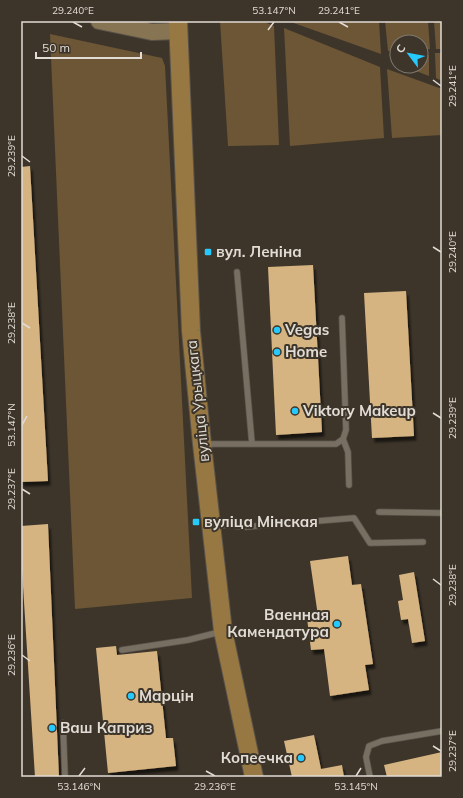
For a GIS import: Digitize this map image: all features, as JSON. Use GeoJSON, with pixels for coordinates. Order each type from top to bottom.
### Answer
{"type":"FeatureCollection","features":[{"type":"Feature","properties":{"kind":"main road"},"geometry":{"type":"LineString","coordinates":[[99,21],[152,32],[178,26]]}},
{"type":"Feature","properties":{"kind":"main road","name":"вуліца Урыцкага"},"geometry":{"type":"LineString","coordinates":[[178,26],[191,331],[202,444],[223,631],[254,777]]}},
{"type":"Feature","properties":{"kind":"lane"},"geometry":{"type":"LineString","coordinates":[[237,272],[252,444]]}},
{"type":"Feature","properties":{"kind":"lane"},"geometry":{"type":"LineString","coordinates":[[202,444],[336,444],[343,439],[346,430],[342,318]]}},
{"type":"Feature","properties":{"kind":"lane"},"geometry":{"type":"LineString","coordinates":[[343,439],[348,452],[349,485]]}},
{"type":"Feature","properties":{"kind":"lane"},"geometry":{"type":"LineString","coordinates":[[379,512],[442,513]]}},
{"type":"Feature","properties":{"kind":"lane"},"geometry":{"type":"LineString","coordinates":[[211,526],[230,525],[244,527],[354,518],[370,543],[423,542]]}},
{"type":"Feature","properties":{"kind":"lane"},"geometry":{"type":"LineString","coordinates":[[122,650],[188,640],[223,631]]}},
{"type":"Feature","properties":{"kind":"lane"},"geometry":{"type":"LineString","coordinates":[[63,723],[65,777]]}},
{"type":"Feature","properties":{"kind":"lane"},"geometry":{"type":"LineString","coordinates":[[370,777],[366,757],[369,746],[382,741],[442,730]]}},
{"type":"Feature","properties":{"kind":"shaded area"},"geometry":{"type":"Polygon","coordinates":[[[220,21],[262,21],[274,26],[279,145],[228,146],[220,21]]]}},
{"type":"Feature","properties":{"kind":"shaded area"},"geometry":{"type":"Polygon","coordinates":[[[288,21],[379,21],[381,54],[288,21]]]}},
{"type":"Feature","properties":{"kind":"shaded area"},"geometry":{"type":"Polygon","coordinates":[[[385,21],[428,21],[429,34],[389,34],[388,51],[385,21]]]}},
{"type":"Feature","properties":{"kind":"shaded area"},"geometry":{"type":"Polygon","coordinates":[[[434,21],[442,21],[442,49],[436,49],[434,21]]]}},
{"type":"Feature","properties":{"kind":"shaded area"},"geometry":{"type":"Polygon","coordinates":[[[284,28],[380,67],[384,138],[290,146],[284,28]]]}},
{"type":"Feature","properties":{"kind":"shaded area"},"geometry":{"type":"Polygon","coordinates":[[[50,34],[162,58],[165,66],[192,598],[75,609],[50,34]]]}},
{"type":"Feature","properties":{"kind":"shaded area"},"geometry":{"type":"Polygon","coordinates":[[[435,53],[442,53],[442,81],[436,78],[435,53]]]}},
{"type":"Feature","properties":{"kind":"shaded area"},"geometry":{"type":"Polygon","coordinates":[[[387,69],[389,70],[389,74],[401,74],[442,89],[442,135],[392,138],[387,69]]]}},
{"type":"Feature","properties":{"kind":"building"},"geometry":{"type":"Polygon","coordinates":[[[30,166],[48,481],[21,482],[21,167],[30,166]]]}},
{"type":"Feature","properties":{"kind":"building"},"geometry":{"type":"Polygon","coordinates":[[[313,265],[322,432],[276,435],[268,267],[313,265]]]}},
{"type":"Feature","properties":{"kind":"building"},"geometry":{"type":"Polygon","coordinates":[[[406,291],[414,436],[372,438],[364,293],[406,291]]]}},
{"type":"Feature","properties":{"kind":"building"},"geometry":{"type":"Polygon","coordinates":[[[48,524],[59,777],[35,777],[21,554],[21,526],[48,524]]]}},
{"type":"Feature","properties":{"kind":"building","name":"Ваенная Камендатура"},"geometry":{"type":"Polygon","coordinates":[[[348,556],[352,585],[361,584],[373,664],[365,665],[369,690],[330,696],[324,649],[311,650],[307,618],[318,616],[310,561],[348,556]]]}},
{"type":"Feature","properties":{"kind":"building"},"geometry":{"type":"Polygon","coordinates":[[[414,572],[425,641],[412,643],[408,619],[401,620],[398,601],[403,600],[399,575],[414,572]]]}},
{"type":"Feature","properties":{"kind":"building","name":"Марцін"},"geometry":{"type":"Polygon","coordinates":[[[116,646],[117,655],[157,651],[166,738],[173,738],[176,766],[108,773],[96,648],[116,646]]]}},
{"type":"Feature","properties":{"kind":"building"},"geometry":{"type":"Polygon","coordinates":[[[314,735],[321,769],[342,765],[344,777],[292,777],[284,741],[314,735]]]}},
{"type":"Feature","properties":{"kind":"building"},"geometry":{"type":"Polygon","coordinates":[[[442,752],[442,777],[387,777],[384,765],[442,752]]]}},
{"type":"Feature","properties":{"kind":"place","name":"вул. Леніна"},"geometry":{"type":"Point","coordinates":[208,252]}},
{"type":"Feature","properties":{"kind":"place","name":"Vegas"},"geometry":{"type":"Point","coordinates":[277,330]}},
{"type":"Feature","properties":{"kind":"place","name":"Home"},"geometry":{"type":"Point","coordinates":[277,352]}},
{"type":"Feature","properties":{"kind":"place","name":"Viktory Makeup"},"geometry":{"type":"Point","coordinates":[295,411]}},
{"type":"Feature","properties":{"kind":"place","name":"вуліца Мінская"},"geometry":{"type":"Point","coordinates":[196,522]}},
{"type":"Feature","properties":{"kind":"place","name":"Ваенная Камендатура"},"geometry":{"type":"Point","coordinates":[337,624]}},
{"type":"Feature","properties":{"kind":"place","name":"Марцін"},"geometry":{"type":"Point","coordinates":[131,696]}},
{"type":"Feature","properties":{"kind":"place","name":"Ваш Каприз"},"geometry":{"type":"Point","coordinates":[52,728]}},
{"type":"Feature","properties":{"kind":"place","name":"Копеечка"},"geometry":{"type":"Point","coordinates":[301,758]}}]}
